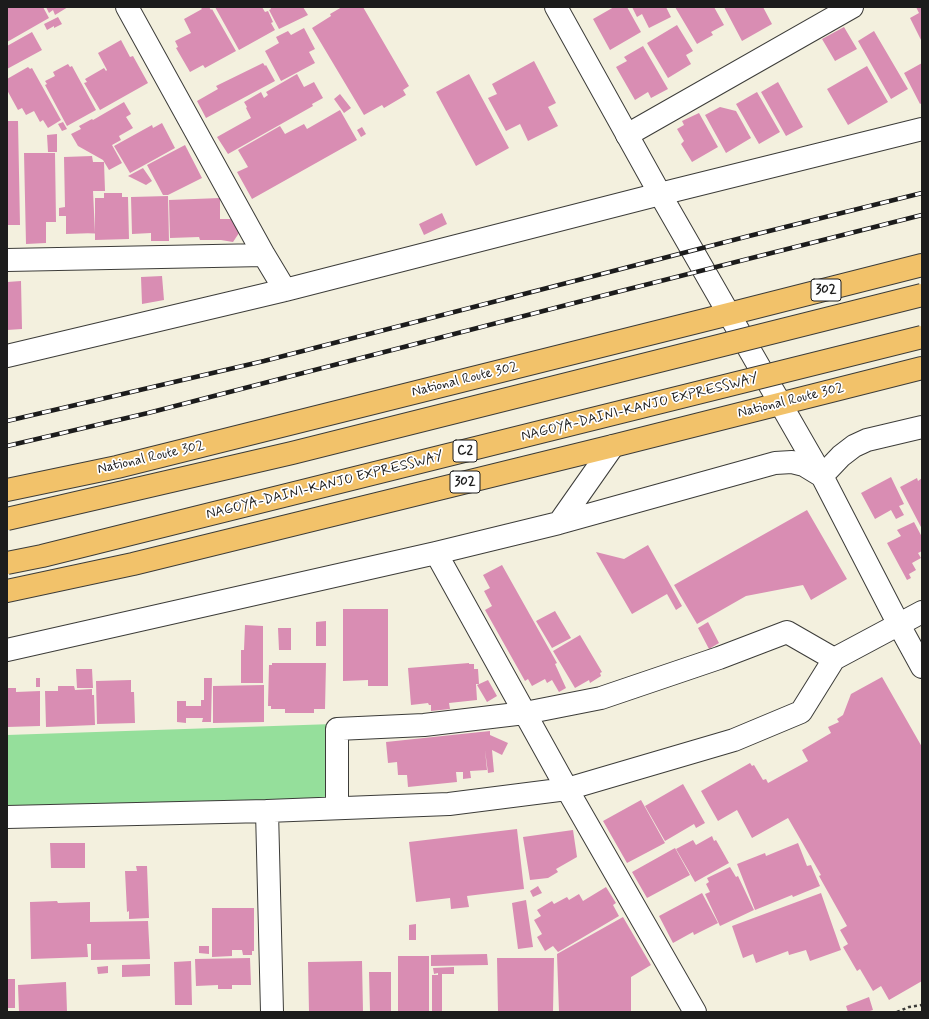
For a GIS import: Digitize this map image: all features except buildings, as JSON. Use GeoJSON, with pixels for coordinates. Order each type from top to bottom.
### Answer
{"type":"FeatureCollection","features":[{"type":"Feature","properties":{"kind":"highway","name":"National Route 302"},"geometry":{"type":"LineString","coordinates":[[7,490],[124,465],[922,265]]}},
{"type":"Feature","properties":{"kind":"highway"},"geometry":{"type":"LineString","coordinates":[[7,519],[292,453],[922,295]]}},
{"type":"Feature","properties":{"kind":"highway","name":"NAGOYA-DAINI-KANJO EXPRESSWAY"},"geometry":{"type":"LineString","coordinates":[[7,563],[65,550],[922,337]]}},
{"type":"Feature","properties":{"kind":"highway","name":"National Route 302"},"geometry":{"type":"LineString","coordinates":[[7,591],[133,564],[613,446],[922,368]]}},
{"type":"Feature","properties":{"kind":"street"},"geometry":{"type":"LineString","coordinates":[[128,7],[264,255],[285,290]]}},
{"type":"Feature","properties":{"kind":"street"},"geometry":{"type":"LineString","coordinates":[[556,7],[660,194],[822,476],[922,667]]}},
{"type":"Feature","properties":{"kind":"street"},"geometry":{"type":"LineString","coordinates":[[627,135],[852,7]]}},
{"type":"Feature","properties":{"kind":"street"},"geometry":{"type":"LineString","coordinates":[[7,356],[285,290],[922,129]]}},
{"type":"Feature","properties":{"kind":"street"},"geometry":{"type":"LineString","coordinates":[[7,260],[264,255]]}},
{"type":"Feature","properties":{"kind":"street"},"geometry":{"type":"LineString","coordinates":[[822,476],[841,456],[854,446],[867,440],[922,427]]}},
{"type":"Feature","properties":{"kind":"street"},"geometry":{"type":"LineString","coordinates":[[559,523],[613,446]]}},
{"type":"Feature","properties":{"kind":"street"},"geometry":{"type":"LineString","coordinates":[[7,650],[436,553],[559,523],[775,463],[792,462],[804,465],[822,476]]}},
{"type":"Feature","properties":{"kind":"street"},"geometry":{"type":"LineString","coordinates":[[436,553],[567,789],[695,1012]]}},
{"type":"Feature","properties":{"kind":"street"},"geometry":{"type":"LineString","coordinates":[[7,817],[267,811],[450,804],[567,789],[734,740],[801,712],[834,659],[922,612]]}},
{"type":"Feature","properties":{"kind":"street"},"geometry":{"type":"LineString","coordinates":[[337,808],[337,729],[424,725],[525,712],[601,698],[719,658],[787,632],[834,659]]}},
{"type":"Feature","properties":{"kind":"street"},"geometry":{"type":"LineString","coordinates":[[267,811],[272,1012]]}},
{"type":"Feature","properties":{"kind":"path"},"geometry":{"type":"LineString","coordinates":[[897,1012],[910,1007],[922,1005]]}},
{"type":"Feature","properties":{"kind":"green space"},"geometry":{"type":"Polygon","coordinates":[[[333,724],[337,808],[7,816],[7,735],[333,724]]]}},
{"type":"Feature","properties":{"kind":"railway"},"geometry":{"type":"LineString","coordinates":[[7,421],[264,361],[922,193]]}},
{"type":"Feature","properties":{"kind":"railway"},"geometry":{"type":"LineString","coordinates":[[7,446],[148,413],[922,215]]}}]}
